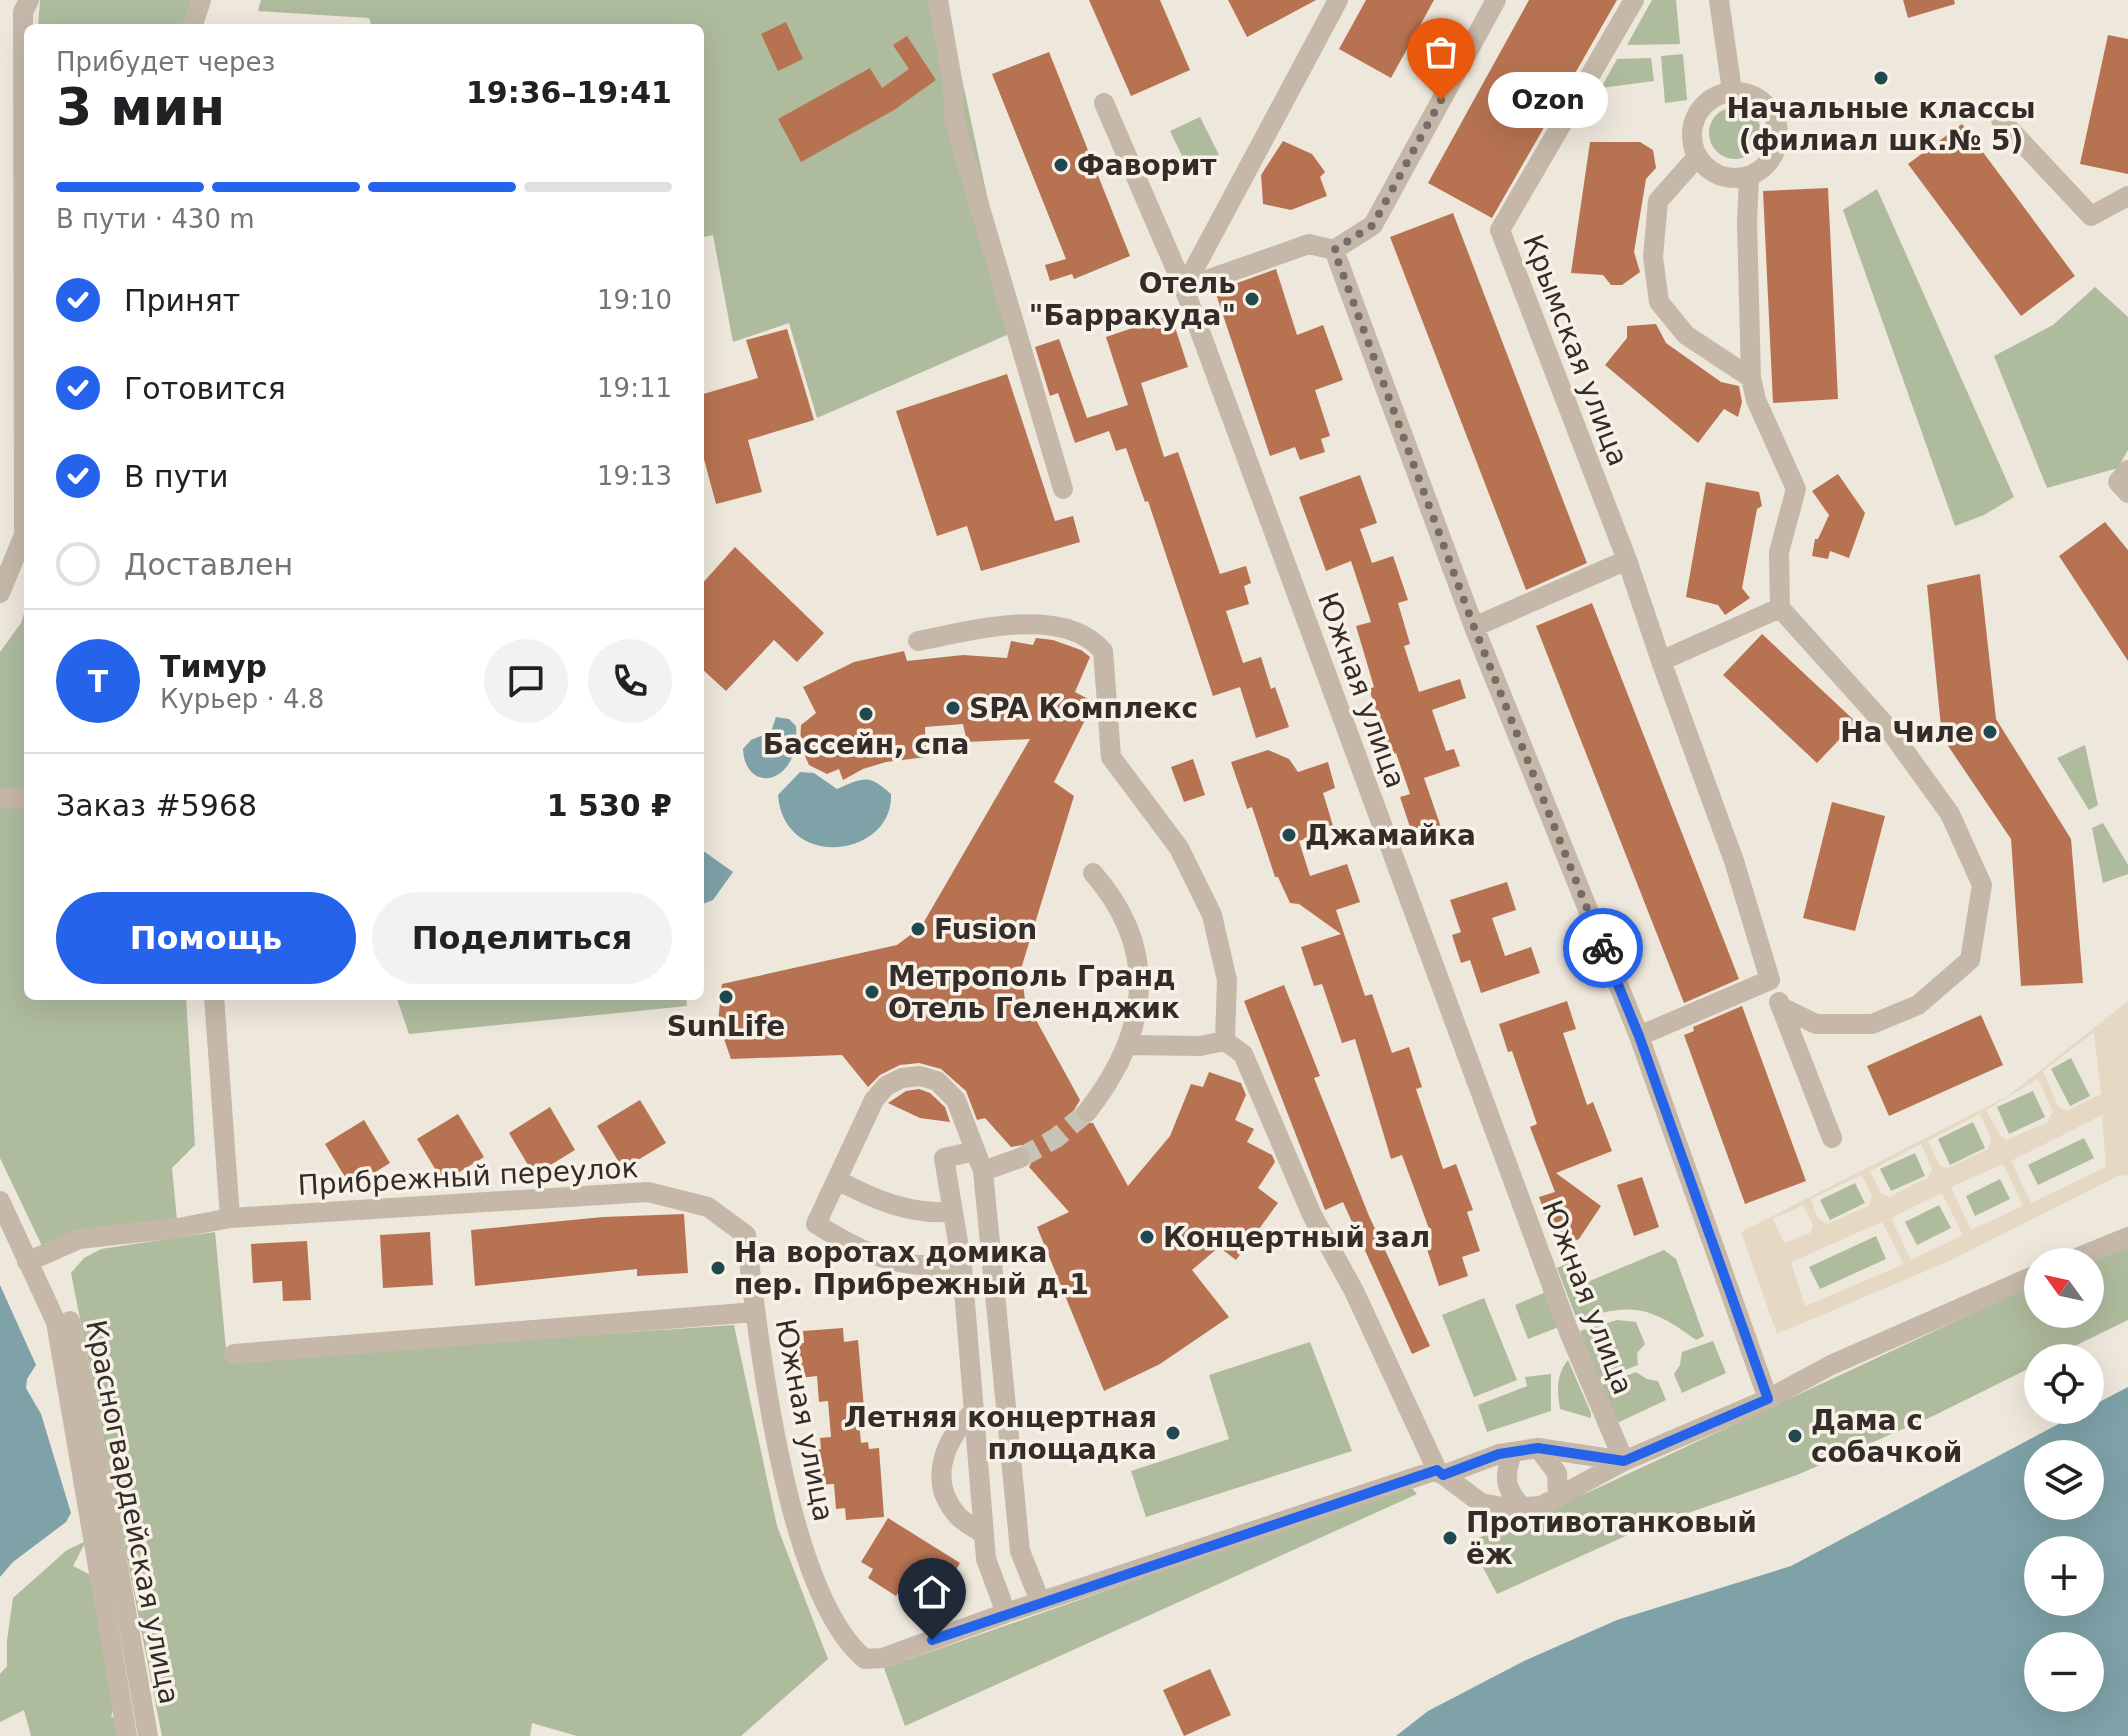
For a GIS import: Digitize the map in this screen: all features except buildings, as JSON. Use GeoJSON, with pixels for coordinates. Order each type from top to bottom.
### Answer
{"type":"FeatureCollection","features":[{"type":"Feature","properties":{"kind":"street"},"geometry":{"type":"LineString","coordinates":[[0,593],[24,535],[23,12],[29,0]]}},
{"type":"Feature","properties":{"kind":"street"},"geometry":{"type":"LineString","coordinates":[[193,24],[201,0]]}},
{"type":"Feature","properties":{"kind":"street"},"geometry":{"type":"LineString","coordinates":[[206,24],[213,0]]}},
{"type":"Feature","properties":{"kind":"street"},"geometry":{"type":"LineString","coordinates":[[938,0],[953,86],[954,120],[1063,489]]}},
{"type":"Feature","properties":{"kind":"street"},"geometry":{"type":"LineString","coordinates":[[1184,288],[1338,0]]}},
{"type":"Feature","properties":{"kind":"street"},"geometry":{"type":"LineString","coordinates":[[1184,288],[1309,244],[1334,250],[1373,225],[1496,0]]}},
{"type":"Feature","properties":{"kind":"street","name":"Крымская улица"},"geometry":{"type":"LineString","coordinates":[[1634,0],[1500,230],[1627,560],[1734,861],[1770,980],[1832,1138]]}},
{"type":"Feature","properties":{"kind":"street"},"geometry":{"type":"LineString","coordinates":[[1719,0],[1732,91]]}},
{"type":"Feature","properties":{"kind":"street"},"geometry":{"type":"LineString","coordinates":[[1732,91],[1758,98],[1769,107],[1779,132],[1773,158],[1763,170],[1749,177],[1720,177],[1697,157],[1692,143],[1692,128],[1706,102],[1732,91]]}},
{"type":"Feature","properties":{"kind":"street","name":"Южная улица"},"geometry":{"type":"LineString","coordinates":[[1104,103],[1184,288],[1569,1332],[1624,1461]]}},
{"type":"Feature","properties":{"kind":"street"},"geometry":{"type":"LineString","coordinates":[[2001,120],[2091,216],[2128,196]]}},
{"type":"Feature","properties":{"kind":"street"},"geometry":{"type":"LineString","coordinates":[[1697,157],[1658,201],[1653,257],[1659,302],[1686,335],[1751,378]]}},
{"type":"Feature","properties":{"kind":"street"},"geometry":{"type":"LineString","coordinates":[[1749,177],[1747,223],[1751,378],[1756,400],[1796,489],[1779,552],[1780,608],[1905,751],[1950,814],[1982,885],[1970,960],[1918,1005],[1872,1024],[1816,1024],[1781,1007]]}},
{"type":"Feature","properties":{"kind":"street"},"geometry":{"type":"LineString","coordinates":[[1334,250],[1474,627],[1639,1036],[1768,1399]]}},
{"type":"Feature","properties":{"kind":"street"},"geometry":{"type":"LineString","coordinates":[[1474,627],[1627,560]]}},
{"type":"Feature","properties":{"kind":"street"},"geometry":{"type":"LineString","coordinates":[[1661,661],[1749,625],[1780,608]]}},
{"type":"Feature","properties":{"kind":"street"},"geometry":{"type":"LineString","coordinates":[[918,641],[1001,625],[1054,625],[1093,640],[1103,651],[1111,757],[1179,848],[1212,915],[1227,980],[1225,1041]]}},
{"type":"Feature","properties":{"kind":"street"},"geometry":{"type":"LineString","coordinates":[[0,798],[24,799]]}},
{"type":"Feature","properties":{"kind":"street"},"geometry":{"type":"LineString","coordinates":[[1087,1112],[1110,1082],[1128,1045],[1141,995],[1138,963],[1113,896],[1093,873]]}},
{"type":"Feature","properties":{"kind":"street"},"geometry":{"type":"LineString","coordinates":[[1639,1036],[1770,980]]}},
{"type":"Feature","properties":{"kind":"street"},"geometry":{"type":"LineString","coordinates":[[214,1000],[230,1218]]}},
{"type":"Feature","properties":{"kind":"street"},"geometry":{"type":"LineString","coordinates":[[1128,1045],[1200,1046],[1225,1041],[1243,1054],[1312,1215],[1354,1291],[1440,1472],[1481,1503],[1523,1508],[1541,1506],[1624,1461],[1768,1399],[1831,1365],[2024,1280]]}},
{"type":"Feature","properties":{"kind":"street"},"geometry":{"type":"LineString","coordinates":[[962,1266],[920,1267],[885,1261],[816,1224],[874,1100],[886,1086],[902,1078],[929,1078],[951,1093],[983,1171],[1020,1551],[1040,1601]]}},
{"type":"Feature","properties":{"kind":"street"},"geometry":{"type":"LineString","coordinates":[[975,1151],[944,1158],[962,1266],[986,1559],[1006,1613]]}},
{"type":"Feature","properties":{"kind":"street"},"geometry":{"type":"LineString","coordinates":[[983,1171],[1020,1158]]}},
{"type":"Feature","properties":{"kind":"street"},"geometry":{"type":"LineString","coordinates":[[837,1180],[903,1209],[953,1212]]}},
{"type":"Feature","properties":{"kind":"street","name":"Прибрежный переулок"},"geometry":{"type":"LineString","coordinates":[[33,1259],[79,1239],[178,1228],[230,1218],[648,1192],[708,1207],[746,1235]]}},
{"type":"Feature","properties":{"kind":"street"},"geometry":{"type":"LineString","coordinates":[[0,1201],[33,1259],[56,1322],[127,1736]]}},
{"type":"Feature","properties":{"kind":"street"},"geometry":{"type":"LineString","coordinates":[[957,1239],[989,1234]]}},
{"type":"Feature","properties":{"kind":"street","name":"Южная улица"},"geometry":{"type":"LineString","coordinates":[[746,1235],[755,1312],[791,1513],[830,1618],[848,1645],[865,1659],[883,1658],[1040,1601],[1499,1454],[1538,1448],[1624,1461]]}},
{"type":"Feature","properties":{"kind":"street"},"geometry":{"type":"LineString","coordinates":[[2101,1248],[2128,1237]]}},
{"type":"Feature","properties":{"kind":"street","name":"Красногвардейская улица"},"geometry":{"type":"LineString","coordinates":[[33,1259],[69,1316],[148,1736]]}},
{"type":"Feature","properties":{"kind":"street"},"geometry":{"type":"LineString","coordinates":[[234,1354],[755,1312]]}},
{"type":"Feature","properties":{"kind":"street"},"geometry":{"type":"LineString","coordinates":[[974,1411],[954,1430],[943,1453],[941,1476],[946,1498],[959,1516],[984,1534]]}},
{"type":"Feature","properties":{"kind":"street"},"geometry":{"type":"LineString","coordinates":[[1538,1448],[1557,1473],[1558,1498]]}},
{"type":"Feature","properties":{"kind":"street"},"geometry":{"type":"LineString","coordinates":[[1512,1453],[1504,1475],[1512,1497],[1523,1508]]}},
{"type":"Feature","properties":{"kind":"green space"},"geometry":{"type":"Polygon","coordinates":[[[40,0],[192,0],[184,24],[38,24],[40,0]]]}},
{"type":"Feature","properties":{"kind":"green space"},"geometry":{"type":"Polygon","coordinates":[[[261,0],[935,0],[950,23],[1016,331],[817,418],[789,323],[733,342],[713,235],[704,237],[704,24],[371,24],[369,18],[258,11],[261,0]]]}},
{"type":"Feature","properties":{"kind":"green space"},"geometry":{"type":"Polygon","coordinates":[[[1652,0],[1676,0],[1680,44],[1627,45],[1652,0]]]}},
{"type":"Feature","properties":{"kind":"green space"},"geometry":{"type":"Polygon","coordinates":[[[1683,54],[1687,100],[1665,103],[1661,56],[1683,54]]]}},
{"type":"Feature","properties":{"kind":"green space"},"geometry":{"type":"Polygon","coordinates":[[[1651,58],[1654,81],[1601,88],[1617,59],[1651,58]]]}},
{"type":"Feature","properties":{"kind":"green space"},"geometry":{"type":"Polygon","coordinates":[[[1735,107],[1754,114],[1761,133],[1754,152],[1735,159],[1716,152],[1709,133],[1716,114],[1735,107]]]}},
{"type":"Feature","properties":{"kind":"green space"},"geometry":{"type":"Polygon","coordinates":[[[1200,117],[1219,155],[1189,170],[1170,131],[1200,117]]]}},
{"type":"Feature","properties":{"kind":"green space"},"geometry":{"type":"Polygon","coordinates":[[[1877,189],[2014,497],[1984,515],[1955,526],[1843,210],[1877,189]]]}},
{"type":"Feature","properties":{"kind":"green space"},"geometry":{"type":"Polygon","coordinates":[[[2095,287],[2128,317],[2128,450],[2118,468],[2047,488],[1994,356],[2053,325],[2095,287]]]}},
{"type":"Feature","properties":{"kind":"green space"},"geometry":{"type":"Polygon","coordinates":[[[24,614],[24,1000],[186,1000],[195,1145],[172,1168],[177,1220],[43,1248],[0,1158],[0,652],[21,623],[24,614]]]}},
{"type":"Feature","properties":{"kind":"green space"},"geometry":{"type":"Polygon","coordinates":[[[2085,745],[2098,805],[2089,810],[2057,758],[2085,745]]]}},
{"type":"Feature","properties":{"kind":"green space"},"geometry":{"type":"Polygon","coordinates":[[[2103,823],[2128,865],[2128,874],[2103,883],[2092,828],[2103,823]]]}},
{"type":"Feature","properties":{"kind":"green space"},"geometry":{"type":"Polygon","coordinates":[[[397,1000],[686,1000],[687,1006],[409,1034],[397,1000]]]}},
{"type":"Feature","properties":{"kind":"green space"},"geometry":{"type":"Polygon","coordinates":[[[2071,1058],[2090,1096],[2070,1106],[2051,1069],[2071,1058]]]}},
{"type":"Feature","properties":{"kind":"green space"},"geometry":{"type":"Polygon","coordinates":[[[2033,1091],[2045,1117],[2009,1134],[1997,1107],[2033,1091]]]}},
{"type":"Feature","properties":{"kind":"green space"},"geometry":{"type":"Polygon","coordinates":[[[1973,1122],[1985,1148],[1950,1165],[1938,1139],[1973,1122]]]}},
{"type":"Feature","properties":{"kind":"green space"},"geometry":{"type":"Polygon","coordinates":[[[2084,1138],[2094,1158],[2038,1185],[2028,1165],[2084,1138]]]}},
{"type":"Feature","properties":{"kind":"green space"},"geometry":{"type":"Polygon","coordinates":[[[1915,1153],[1925,1176],[1891,1191],[1880,1169],[1915,1153]]]}},
{"type":"Feature","properties":{"kind":"green space"},"geometry":{"type":"Polygon","coordinates":[[[2000,1179],[2010,1199],[1975,1216],[1966,1196],[2000,1179]]]}},
{"type":"Feature","properties":{"kind":"green space"},"geometry":{"type":"Polygon","coordinates":[[[1855,1183],[1865,1203],[1830,1220],[1820,1200],[1855,1183]]]}},
{"type":"Feature","properties":{"kind":"green space"},"geometry":{"type":"Polygon","coordinates":[[[1939,1205],[1951,1228],[1917,1245],[1905,1222],[1939,1205]]]}},
{"type":"Feature","properties":{"kind":"green space"},"geometry":{"type":"Polygon","coordinates":[[[215,1232],[227,1360],[734,1325],[777,1526],[828,1659],[741,1736],[577,1736],[532,1723],[530,1736],[162,1736],[71,1273],[84,1258],[101,1249],[215,1232]]]}},
{"type":"Feature","properties":{"kind":"green space"},"geometry":{"type":"Polygon","coordinates":[[[1876,1236],[1886,1259],[1820,1289],[1809,1267],[1876,1236]]]}},
{"type":"Feature","properties":{"kind":"green space"},"geometry":{"type":"Polygon","coordinates":[[[2128,1243],[2128,1320],[2079,1344],[2024,1344],[2024,1371],[1933,1416],[1797,1475],[1639,1530],[1497,1594],[1479,1560],[1478,1538],[1589,1492],[2024,1290],[2024,1328],[2104,1328],[2104,1255],[2128,1243]]]}},
{"type":"Feature","properties":{"kind":"green space"},"geometry":{"type":"Polygon","coordinates":[[[1664,1250],[1676,1259],[1704,1336],[1696,1340],[1666,1320],[1640,1310],[1612,1311],[1577,1320],[1557,1268],[1574,1260],[1585,1283],[1664,1250]]]}},
{"type":"Feature","properties":{"kind":"green space"},"geometry":{"type":"Polygon","coordinates":[[[1546,1292],[1559,1327],[1528,1339],[1515,1305],[1546,1292]]]}},
{"type":"Feature","properties":{"kind":"green space"},"geometry":{"type":"Polygon","coordinates":[[[1484,1298],[1517,1380],[1474,1397],[1442,1315],[1484,1298]]]}},
{"type":"Feature","properties":{"kind":"green space"},"geometry":{"type":"Polygon","coordinates":[[[1617,1320],[1636,1322],[1645,1344],[1637,1353],[1638,1365],[1596,1381],[1580,1331],[1617,1320]]]}},
{"type":"Feature","properties":{"kind":"green space"},"geometry":{"type":"Polygon","coordinates":[[[1713,1341],[1726,1373],[1682,1393],[1674,1374],[1680,1365],[1682,1352],[1713,1341]]]}},
{"type":"Feature","properties":{"kind":"green space"},"geometry":{"type":"Polygon","coordinates":[[[1310,1342],[1352,1451],[1146,1517],[1131,1471],[1229,1439],[1209,1375],[1310,1342]]]}},
{"type":"Feature","properties":{"kind":"green space"},"geometry":{"type":"Polygon","coordinates":[[[1568,1360],[1591,1418],[1560,1409],[1558,1383],[1568,1360]]]}},
{"type":"Feature","properties":{"kind":"green space"},"geometry":{"type":"Polygon","coordinates":[[[1636,1372],[1658,1381],[1666,1400],[1615,1424],[1597,1387],[1636,1372]]]}},
{"type":"Feature","properties":{"kind":"green space"},"geometry":{"type":"Polygon","coordinates":[[[1551,1374],[1551,1411],[1487,1432],[1478,1405],[1527,1386],[1525,1377],[1551,1374]]]}},
{"type":"Feature","properties":{"kind":"green space"},"geometry":{"type":"Polygon","coordinates":[[[1409,1485],[1417,1494],[905,1726],[884,1668],[1409,1485]]]}},
{"type":"Feature","properties":{"kind":"green space"},"geometry":{"type":"Polygon","coordinates":[[[86,1541],[73,1566],[93,1576],[119,1693],[111,1716],[137,1736],[31,1736],[24,1710],[0,1722],[0,1674],[7,1666],[13,1598],[67,1550],[86,1541]]]}},
{"type":"Feature","properties":{"kind":"shaded area"},"geometry":{"type":"Polygon","coordinates":[[[2128,1001],[2128,1176],[2120,1175],[1947,1262],[1777,1334],[1741,1232],[2008,1096],[2128,1001]],[[2094,1032],[2043,1071],[2058,1106],[2067,1111],[2101,1094],[2094,1032]],[[2038,1079],[1986,1110],[2006,1140],[2046,1123],[2053,1112],[2038,1079]],[[1980,1114],[1928,1141],[1939,1165],[1946,1169],[1988,1149],[1991,1140],[1980,1114]],[[2102,1115],[2011,1161],[2031,1203],[2106,1167],[2102,1115]],[[1921,1144],[1870,1171],[1881,1193],[1889,1197],[1929,1177],[1932,1169],[1921,1144]],[[2003,1164],[1951,1187],[1971,1230],[2023,1206],[2003,1164]],[[1862,1175],[1811,1199],[1817,1217],[1827,1224],[1868,1206],[1872,1197],[1862,1175]],[[1942,1193],[1891,1218],[1911,1260],[1963,1235],[1942,1193]],[[1803,1205],[1773,1219],[1784,1243],[1810,1233],[1813,1225],[1803,1205]],[[1882,1222],[1791,1262],[1805,1306],[1904,1264],[1882,1222]]]}},
{"type":"Feature","properties":{"kind":"water"},"geometry":{"type":"Polygon","coordinates":[[[776,717],[789,719],[796,726],[795,746],[782,772],[762,778],[746,764],[743,749],[751,740],[771,732],[776,717]]]}},
{"type":"Feature","properties":{"kind":"water"},"geometry":{"type":"Polygon","coordinates":[[[800,772],[814,773],[837,789],[860,780],[871,780],[891,794],[887,815],[875,832],[858,842],[838,847],[817,845],[799,836],[785,820],[778,795],[800,772]]]}},
{"type":"Feature","properties":{"kind":"water"},"geometry":{"type":"Polygon","coordinates":[[[704,851],[733,872],[713,900],[704,903],[704,851]]]}},
{"type":"Feature","properties":{"kind":"water"},"geometry":{"type":"Polygon","coordinates":[[[0,1285],[36,1365],[27,1379],[26,1388],[41,1414],[71,1513],[66,1522],[13,1562],[0,1577],[0,1285]]]}},
{"type":"Feature","properties":{"kind":"water"},"geometry":{"type":"Polygon","coordinates":[[[2128,1387],[2128,1736],[1396,1736],[1428,1711],[1524,1661],[1617,1620],[1791,1566],[2024,1442],[2024,1520],[2104,1520],[2104,1440],[2028,1440],[2059,1424],[2104,1424],[2104,1400],[2128,1387]]]}},
{"type":"Feature","properties":{"kind":"tunnel"},"geometry":{"type":"LineString","coordinates":[[1020,1158],[1056,1138],[1087,1112]]}},
{"type":"Feature","properties":{"kind":"way so far"},"geometry":{"type":"LineString","coordinates":[[1441,100],[1373,225],[1334,250],[1474,627],[1603,948]]}},
{"type":"Feature","properties":{"kind":"place","name":"Начальные классы (филиал шк.№ 5)"},"geometry":{"type":"Point","coordinates":[1881,78]}},
{"type":"Feature","properties":{"kind":"place","name":"Ozon"},"geometry":{"type":"Point","coordinates":[1441,100]}},
{"type":"Feature","properties":{"kind":"place","name":"Фаворит"},"geometry":{"type":"Point","coordinates":[1061,165]}},
{"type":"Feature","properties":{"kind":"place","name":"Отель \"Барракуда\""},"geometry":{"type":"Point","coordinates":[1252,299]}},
{"type":"Feature","properties":{"kind":"place","name":"SPA Комплекс"},"geometry":{"type":"Point","coordinates":[953,708]}},
{"type":"Feature","properties":{"kind":"place","name":"Бассейн, спа"},"geometry":{"type":"Point","coordinates":[866,714]}},
{"type":"Feature","properties":{"kind":"place","name":"На Чиле"},"geometry":{"type":"Point","coordinates":[1990,732]}},
{"type":"Feature","properties":{"kind":"place","name":"Джамайка"},"geometry":{"type":"Point","coordinates":[1289,835]}},
{"type":"Feature","properties":{"kind":"place","name":"Fusion"},"geometry":{"type":"Point","coordinates":[918,929]}},
{"type":"Feature","properties":{"kind":"place","name":"Метрополь Гранд Отель Геленджик"},"geometry":{"type":"Point","coordinates":[872,992]}},
{"type":"Feature","properties":{"kind":"place","name":"SunLife"},"geometry":{"type":"Point","coordinates":[726,997]}},
{"type":"Feature","properties":{"kind":"place","name":"Концертный зал"},"geometry":{"type":"Point","coordinates":[1147,1237]}},
{"type":"Feature","properties":{"kind":"place","name":"На воротах домика пер. Прибрежный д.1"},"geometry":{"type":"Point","coordinates":[718,1268]}},
{"type":"Feature","properties":{"kind":"place","name":"Летняя концертная площадка"},"geometry":{"type":"Point","coordinates":[1173,1433]}},
{"type":"Feature","properties":{"kind":"place","name":"Дама с собачкой"},"geometry":{"type":"Point","coordinates":[1795,1436]}},
{"type":"Feature","properties":{"kind":"place","name":"Противотанковый ёж"},"geometry":{"type":"Point","coordinates":[1450,1538]}},
{"type":"Feature","properties":{"kind":"route"},"geometry":{"type":"LineString","coordinates":[[932,1640],[1437,1470],[1443,1475],[1499,1454],[1538,1448],[1624,1461],[1768,1399],[1639,1036],[1603,948]]}}]}
